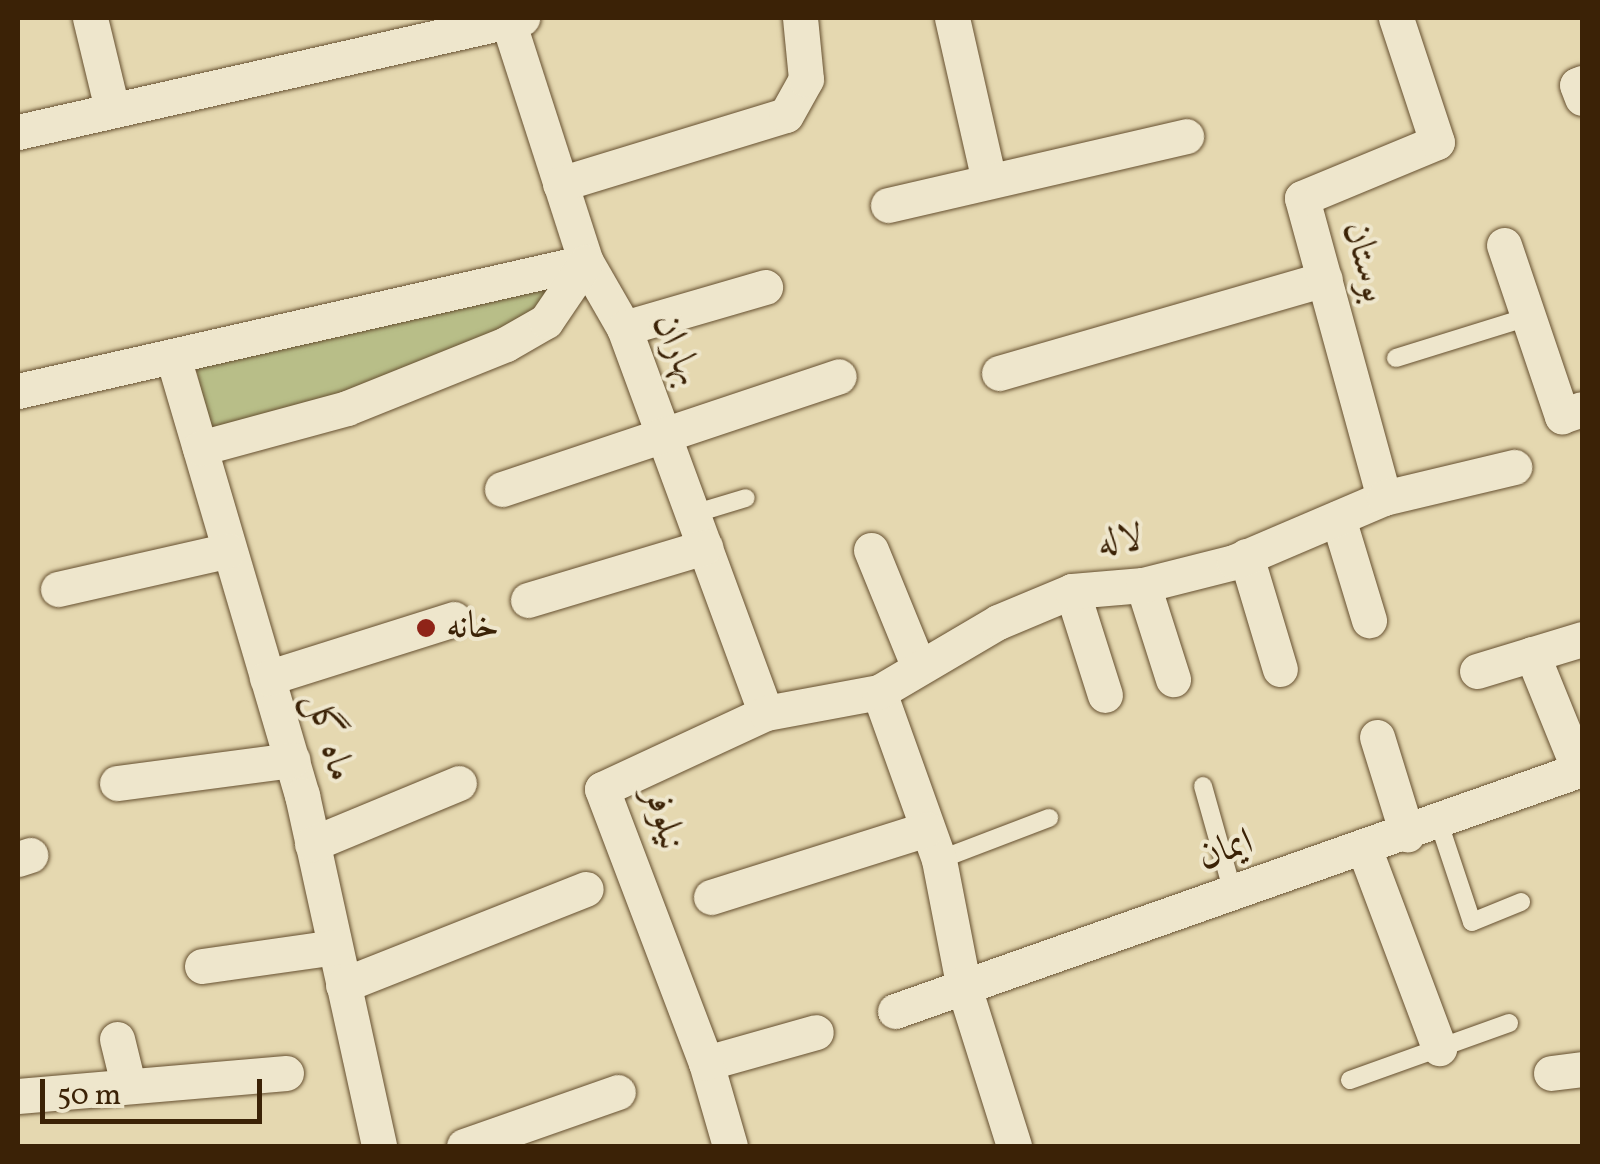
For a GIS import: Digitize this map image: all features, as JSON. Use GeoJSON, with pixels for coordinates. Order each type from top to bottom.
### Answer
{"type":"FeatureCollection","features":[{"type":"Feature","properties":{"kind":"street"},"geometry":{"type":"LineString","coordinates":[[90,18],[112,110]]}},
{"type":"Feature","properties":{"kind":"street"},"geometry":{"type":"LineString","coordinates":[[560,184],[786,115],[806,79],[800,18]]}},
{"type":"Feature","properties":{"kind":"street"},"geometry":{"type":"LineString","coordinates":[[952,18],[989,181]]}},
{"type":"Feature","properties":{"kind":"street","name":"بوستان"},"geometry":{"type":"LineString","coordinates":[[1384,498],[1302,198],[1437,142],[1396,18]]}},
{"type":"Feature","properties":{"kind":"street"},"geometry":{"type":"LineString","coordinates":[[18,132],[515,19]]}},
{"type":"Feature","properties":{"kind":"street","name":"بهاران"},"geometry":{"type":"LineString","coordinates":[[515,19],[560,184],[586,262],[624,328],[766,712]]}},
{"type":"Feature","properties":{"kind":"street"},"geometry":{"type":"LineString","coordinates":[[1582,83],[1577,85],[1582,98]]}},
{"type":"Feature","properties":{"kind":"street"},"geometry":{"type":"LineString","coordinates":[[888,205],[1186,136]]}},
{"type":"Feature","properties":{"kind":"street"},"geometry":{"type":"LineString","coordinates":[[1504,245],[1562,416],[1582,409]]}},
{"type":"Feature","properties":{"kind":"street"},"geometry":{"type":"LineString","coordinates":[[18,391],[586,262]]}},
{"type":"Feature","properties":{"kind":"street"},"geometry":{"type":"LineString","coordinates":[[200,448],[347,408],[506,344],[546,321],[586,262]]}},
{"type":"Feature","properties":{"kind":"street"},"geometry":{"type":"LineString","coordinates":[[999,373],[1324,279]]}},
{"type":"Feature","properties":{"kind":"street"},"geometry":{"type":"LineString","coordinates":[[624,328],[765,287]]}},
{"type":"Feature","properties":{"kind":"street","name":"ماه گل"},"geometry":{"type":"LineString","coordinates":[[173,358],[292,760],[378,1146]]}},
{"type":"Feature","properties":{"kind":"street"},"geometry":{"type":"LineString","coordinates":[[502,489],[838,376]]}},
{"type":"Feature","properties":{"kind":"street","name":"لاله"},"geometry":{"type":"LineString","coordinates":[[879,692],[918,664],[1072,591],[1143,584],[1246,556],[1384,498],[1514,466]]}},
{"type":"Feature","properties":{"kind":"street"},"geometry":{"type":"LineString","coordinates":[[1338,518],[1369,620]]}},
{"type":"Feature","properties":{"kind":"street"},"geometry":{"type":"LineString","coordinates":[[528,600],[705,547]]}},
{"type":"Feature","properties":{"kind":"street"},"geometry":{"type":"LineString","coordinates":[[58,589],[229,550]]}},
{"type":"Feature","properties":{"kind":"street"},"geometry":{"type":"LineString","coordinates":[[871,550],[918,664]]}},
{"type":"Feature","properties":{"kind":"street"},"geometry":{"type":"LineString","coordinates":[[1246,556],[1280,668]]}},
{"type":"Feature","properties":{"kind":"street"},"geometry":{"type":"LineString","coordinates":[[1143,584],[1172,679]]}},
{"type":"Feature","properties":{"kind":"street"},"geometry":{"type":"LineString","coordinates":[[1072,591],[1104,695]]}},
{"type":"Feature","properties":{"kind":"street"},"geometry":{"type":"LineString","coordinates":[[267,678],[454,619]]}},
{"type":"Feature","properties":{"kind":"street"},"geometry":{"type":"LineString","coordinates":[[1477,671],[1582,639]]}},
{"type":"Feature","properties":{"kind":"street"},"geometry":{"type":"LineString","coordinates":[[1532,654],[1581,770]]}},
{"type":"Feature","properties":{"kind":"street"},"geometry":{"type":"LineString","coordinates":[[879,692],[933,844],[964,984],[1014,1146]]}},
{"type":"Feature","properties":{"kind":"street","name":"نیلوفر"},"geometry":{"type":"LineString","coordinates":[[730,1146],[706,1063],[602,789],[766,712],[879,692]]}},
{"type":"Feature","properties":{"kind":"street"},"geometry":{"type":"LineString","coordinates":[[1377,737],[1423,828]]}},
{"type":"Feature","properties":{"kind":"street"},"geometry":{"type":"LineString","coordinates":[[116,783],[292,760]]}},
{"type":"Feature","properties":{"kind":"street","name":"ایمان"},"geometry":{"type":"LineString","coordinates":[[895,1011],[1581,770]]}},
{"type":"Feature","properties":{"kind":"street"},"geometry":{"type":"LineString","coordinates":[[312,844],[460,783]]}},
{"type":"Feature","properties":{"kind":"street"},"geometry":{"type":"LineString","coordinates":[[711,897],[933,844]]}},
{"type":"Feature","properties":{"kind":"street"},"geometry":{"type":"LineString","coordinates":[[1364,848],[1438,1048]]}},
{"type":"Feature","properties":{"kind":"street"},"geometry":{"type":"LineString","coordinates":[[343,985],[586,889]]}},
{"type":"Feature","properties":{"kind":"street"},"geometry":{"type":"LineString","coordinates":[[202,966],[335,947]]}},
{"type":"Feature","properties":{"kind":"street"},"geometry":{"type":"LineString","coordinates":[[706,1063],[816,1032]]}},
{"type":"Feature","properties":{"kind":"street"},"geometry":{"type":"LineString","coordinates":[[116,1039],[128,1084]]}},
{"type":"Feature","properties":{"kind":"street"},"geometry":{"type":"LineString","coordinates":[[18,1096],[286,1072]]}},
{"type":"Feature","properties":{"kind":"street"},"geometry":{"type":"LineString","coordinates":[[464,1146],[618,1092]]}},
{"type":"Feature","properties":{"kind":"lane"},"geometry":{"type":"LineString","coordinates":[[1396,358],[1528,317]]}},
{"type":"Feature","properties":{"kind":"lane"},"geometry":{"type":"LineString","coordinates":[[693,514],[746,498]]}},
{"type":"Feature","properties":{"kind":"lane"},"geometry":{"type":"LineString","coordinates":[[1203,786],[1233,893]]}},
{"type":"Feature","properties":{"kind":"lane"},"geometry":{"type":"LineString","coordinates":[[933,844],[1049,818]]}},
{"type":"Feature","properties":{"kind":"lane"},"geometry":{"type":"LineString","coordinates":[[1423,828],[1472,922],[1521,902]]}},
{"type":"Feature","properties":{"kind":"lane"},"geometry":{"type":"LineString","coordinates":[[1350,1080],[1509,1023]]}},
{"type":"Feature","properties":{"kind":"green space"},"geometry":{"type":"Polygon","coordinates":[[[558,281],[522,321],[331,399],[210,430],[196,367],[558,281]]]}},
{"type":"Feature","properties":{"kind":"place","name":"خانه"},"geometry":{"type":"Point","coordinates":[426,628]}}]}
